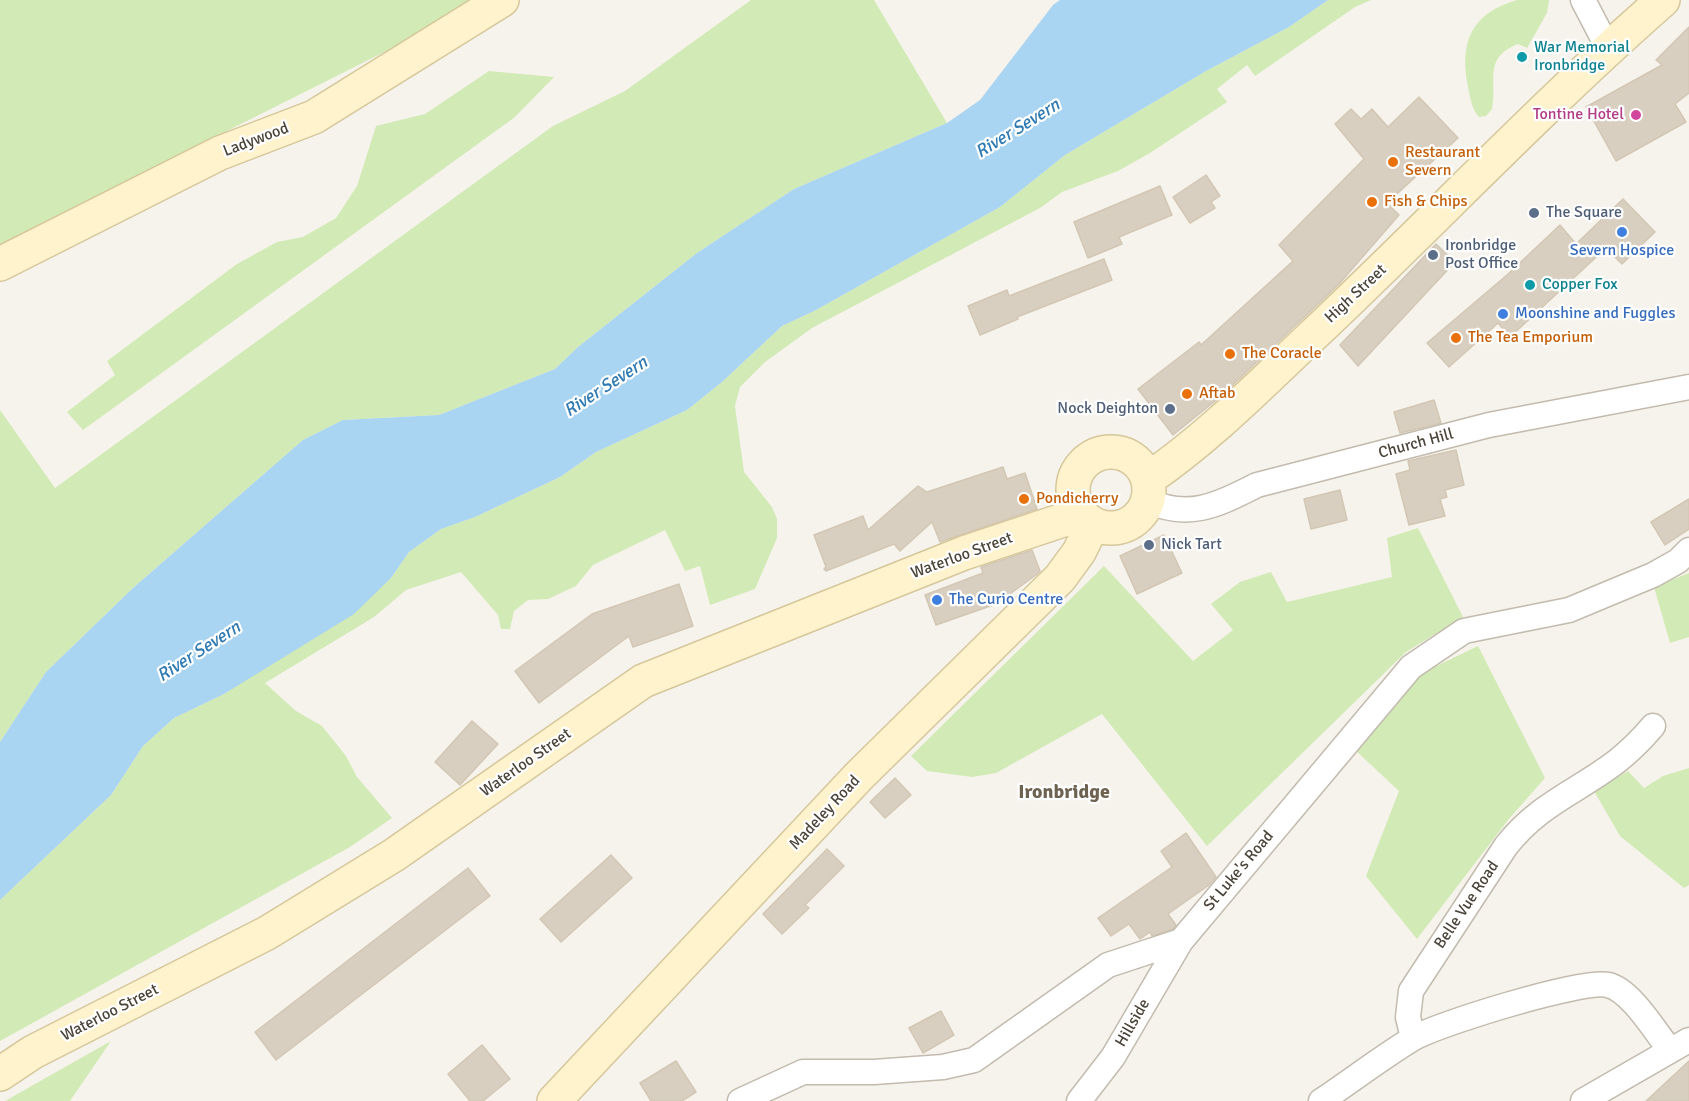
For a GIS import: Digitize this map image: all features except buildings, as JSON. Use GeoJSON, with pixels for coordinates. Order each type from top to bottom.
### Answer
{"type":"FeatureCollection","features":[{"type":"Feature","properties":{"kind":"main road","name":"Ladywood"},"geometry":{"type":"LineString","coordinates":[[0,264],[220,153],[314,117],[502,0]]}},
{"type":"Feature","properties":{"kind":"main road","name":"High Street"},"geometry":{"type":"LineString","coordinates":[[1148,490],[1382,270],[1608,48],[1663,0]]}},
{"type":"Feature","properties":{"kind":"main road"},"geometry":{"type":"LineString","coordinates":[[1123,453],[1138,464],[1148,490],[1136,520],[1115,529],[1087,519],[1075,504],[1073,485],[1079,468],[1088,459],[1099,454],[1123,453]]}},
{"type":"Feature","properties":{"kind":"main road","name":"Waterloo Street"},"geometry":{"type":"LineString","coordinates":[[0,1074],[33,1052],[267,933],[394,855],[643,681],[954,557],[1087,519]]}},
{"type":"Feature","properties":{"kind":"main road","name":"Madeley Road"},"geometry":{"type":"LineString","coordinates":[[554,1101],[859,776],[1060,578],[1079,552],[1087,519]]}},
{"type":"Feature","properties":{"kind":"street"},"geometry":{"type":"LineString","coordinates":[[1583,0],[1608,48]]}},
{"type":"Feature","properties":{"kind":"street","name":"Church Hill"},"geometry":{"type":"LineString","coordinates":[[1148,490],[1176,511],[1196,510],[1227,500],[1257,485],[1489,425],[1689,387]]}},
{"type":"Feature","properties":{"kind":"street","name":"St Luke's Road"},"geometry":{"type":"LineString","coordinates":[[1181,941],[1412,667],[1464,631],[1569,610],[1653,575],[1678,561],[1689,550]]}},
{"type":"Feature","properties":{"kind":"street","name":"Belle Vue Road"},"geometry":{"type":"LineString","coordinates":[[1413,1038],[1408,1017],[1411,991],[1506,846],[1539,811],[1617,761],[1653,726]]}},
{"type":"Feature","properties":{"kind":"street"},"geometry":{"type":"LineString","coordinates":[[740,1101],[803,1072],[931,1068],[974,1060],[1108,965],[1181,941]]}},
{"type":"Feature","properties":{"kind":"street","name":"Hillside"},"geometry":{"type":"LineString","coordinates":[[1079,1101],[1113,1058],[1181,941]]}},
{"type":"Feature","properties":{"kind":"street"},"geometry":{"type":"LineString","coordinates":[[1321,1101],[1413,1038],[1517,1003],[1567,990],[1607,984],[1627,997],[1680,1045],[1583,1101]]}},
{"type":"Feature","properties":{"kind":"green space"},"geometry":{"type":"Polygon","coordinates":[[[0,0],[477,0],[440,24],[24,233],[0,267],[0,0]]]}},
{"type":"Feature","properties":{"kind":"green space"},"geometry":{"type":"Polygon","coordinates":[[[751,0],[874,0],[947,123],[794,189],[697,253],[578,347],[555,369],[439,415],[343,420],[303,440],[133,588],[46,672],[0,742],[0,410],[55,488],[553,126],[625,91],[751,0]]]}},
{"type":"Feature","properties":{"kind":"green space"},"geometry":{"type":"Polygon","coordinates":[[[1328,0],[1371,0],[1355,7],[1255,76],[1247,65],[1217,89],[1227,102],[1150,153],[1118,171],[1062,192],[1040,208],[812,328],[765,362],[740,387],[735,406],[744,472],[772,507],[777,519],[777,538],[755,589],[710,605],[700,566],[685,571],[665,530],[593,565],[576,586],[548,599],[528,600],[514,611],[510,629],[501,629],[498,615],[461,572],[406,590],[374,617],[265,683],[296,711],[322,726],[346,756],[357,777],[392,818],[350,847],[0,1041],[0,900],[111,795],[143,746],[174,718],[224,694],[391,578],[409,552],[441,529],[475,517],[560,477],[596,452],[687,410],[722,382],[782,326],[816,310],[1000,207],[1065,155],[1206,71],[1289,27],[1328,0]]]}},
{"type":"Feature","properties":{"kind":"green space"},"geometry":{"type":"Polygon","coordinates":[[[1517,0],[1549,0],[1547,13],[1527,48],[1518,44],[1500,56],[1494,71],[1492,109],[1486,116],[1479,117],[1473,107],[1468,87],[1465,57],[1467,44],[1479,22],[1489,13],[1517,0]]]}},
{"type":"Feature","properties":{"kind":"green space"},"geometry":{"type":"Polygon","coordinates":[[[489,71],[554,77],[515,117],[83,430],[67,412],[115,375],[107,361],[237,264],[277,242],[303,237],[336,218],[357,186],[376,126],[425,114],[489,71]]]}},
{"type":"Feature","properties":{"kind":"green space"},"geometry":{"type":"Polygon","coordinates":[[[1418,528],[1463,617],[1406,652],[1207,846],[1102,714],[996,773],[972,777],[927,771],[911,756],[1104,566],[1193,661],[1233,630],[1211,604],[1240,582],[1271,572],[1287,602],[1392,577],[1387,538],[1418,528]]]}},
{"type":"Feature","properties":{"kind":"green space"},"geometry":{"type":"Polygon","coordinates":[[[1689,573],[1689,637],[1670,643],[1654,587],[1689,573]]]}},
{"type":"Feature","properties":{"kind":"green space"},"geometry":{"type":"Polygon","coordinates":[[[1478,646],[1545,778],[1508,820],[1417,939],[1366,876],[1399,791],[1354,749],[1420,674],[1478,646]]]}},
{"type":"Feature","properties":{"kind":"green space"},"geometry":{"type":"Polygon","coordinates":[[[1689,768],[1689,885],[1684,888],[1620,836],[1594,791],[1628,771],[1644,788],[1663,776],[1689,768]]]}},
{"type":"Feature","properties":{"kind":"green space"},"geometry":{"type":"Polygon","coordinates":[[[111,1041],[70,1101],[5,1101],[111,1041]]]}},
{"type":"Feature","properties":{"kind":"water","name":"River Severn"},"geometry":{"type":"Polygon","coordinates":[[[1060,0],[1328,0],[1289,27],[1206,71],[1065,155],[1000,207],[816,310],[782,326],[722,382],[687,410],[596,452],[560,477],[475,517],[441,529],[409,552],[391,578],[354,614],[224,694],[174,718],[143,746],[111,795],[0,900],[0,742],[46,672],[133,588],[303,440],[343,420],[439,415],[555,369],[578,347],[697,253],[794,189],[947,123],[980,100],[1053,5],[1060,0]]]}},
{"type":"Feature","properties":{"kind":"place","name":"War Memorial Ironbridge"},"geometry":{"type":"Point","coordinates":[1522,57]}},
{"type":"Feature","properties":{"kind":"place","name":"Tontine Hotel"},"geometry":{"type":"Point","coordinates":[1636,115]}},
{"type":"Feature","properties":{"kind":"place","name":"Restaurant Severn"},"geometry":{"type":"Point","coordinates":[1393,162]}},
{"type":"Feature","properties":{"kind":"place","name":"Fish & Chips"},"geometry":{"type":"Point","coordinates":[1372,202]}},
{"type":"Feature","properties":{"kind":"place","name":"The Square"},"geometry":{"type":"Point","coordinates":[1534,213]}},
{"type":"Feature","properties":{"kind":"place","name":"Severn Hospice"},"geometry":{"type":"Point","coordinates":[1622,232]}},
{"type":"Feature","properties":{"kind":"place","name":"Ironbridge Post Office"},"geometry":{"type":"Point","coordinates":[1433,255]}},
{"type":"Feature","properties":{"kind":"place","name":"Copper Fox"},"geometry":{"type":"Point","coordinates":[1530,285]}},
{"type":"Feature","properties":{"kind":"place","name":"Moonshine and Fuggles"},"geometry":{"type":"Point","coordinates":[1503,314]}},
{"type":"Feature","properties":{"kind":"place","name":"The Tea Emporium"},"geometry":{"type":"Point","coordinates":[1456,338]}},
{"type":"Feature","properties":{"kind":"place","name":"The Coracle"},"geometry":{"type":"Point","coordinates":[1230,354]}},
{"type":"Feature","properties":{"kind":"place","name":"Aftab"},"geometry":{"type":"Point","coordinates":[1187,394]}},
{"type":"Feature","properties":{"kind":"place","name":"Nock Deighton"},"geometry":{"type":"Point","coordinates":[1170,409]}},
{"type":"Feature","properties":{"kind":"place","name":"Pondicherry"},"geometry":{"type":"Point","coordinates":[1024,499]}},
{"type":"Feature","properties":{"kind":"place","name":"Nick Tart"},"geometry":{"type":"Point","coordinates":[1149,545]}},
{"type":"Feature","properties":{"kind":"place","name":"The Curio Centre"},"geometry":{"type":"Point","coordinates":[937,600]}},
{"type":"Feature","properties":{"kind":"district","name":"Ironbridge"},"geometry":{"type":"Point","coordinates":[1064,793]}}]}
